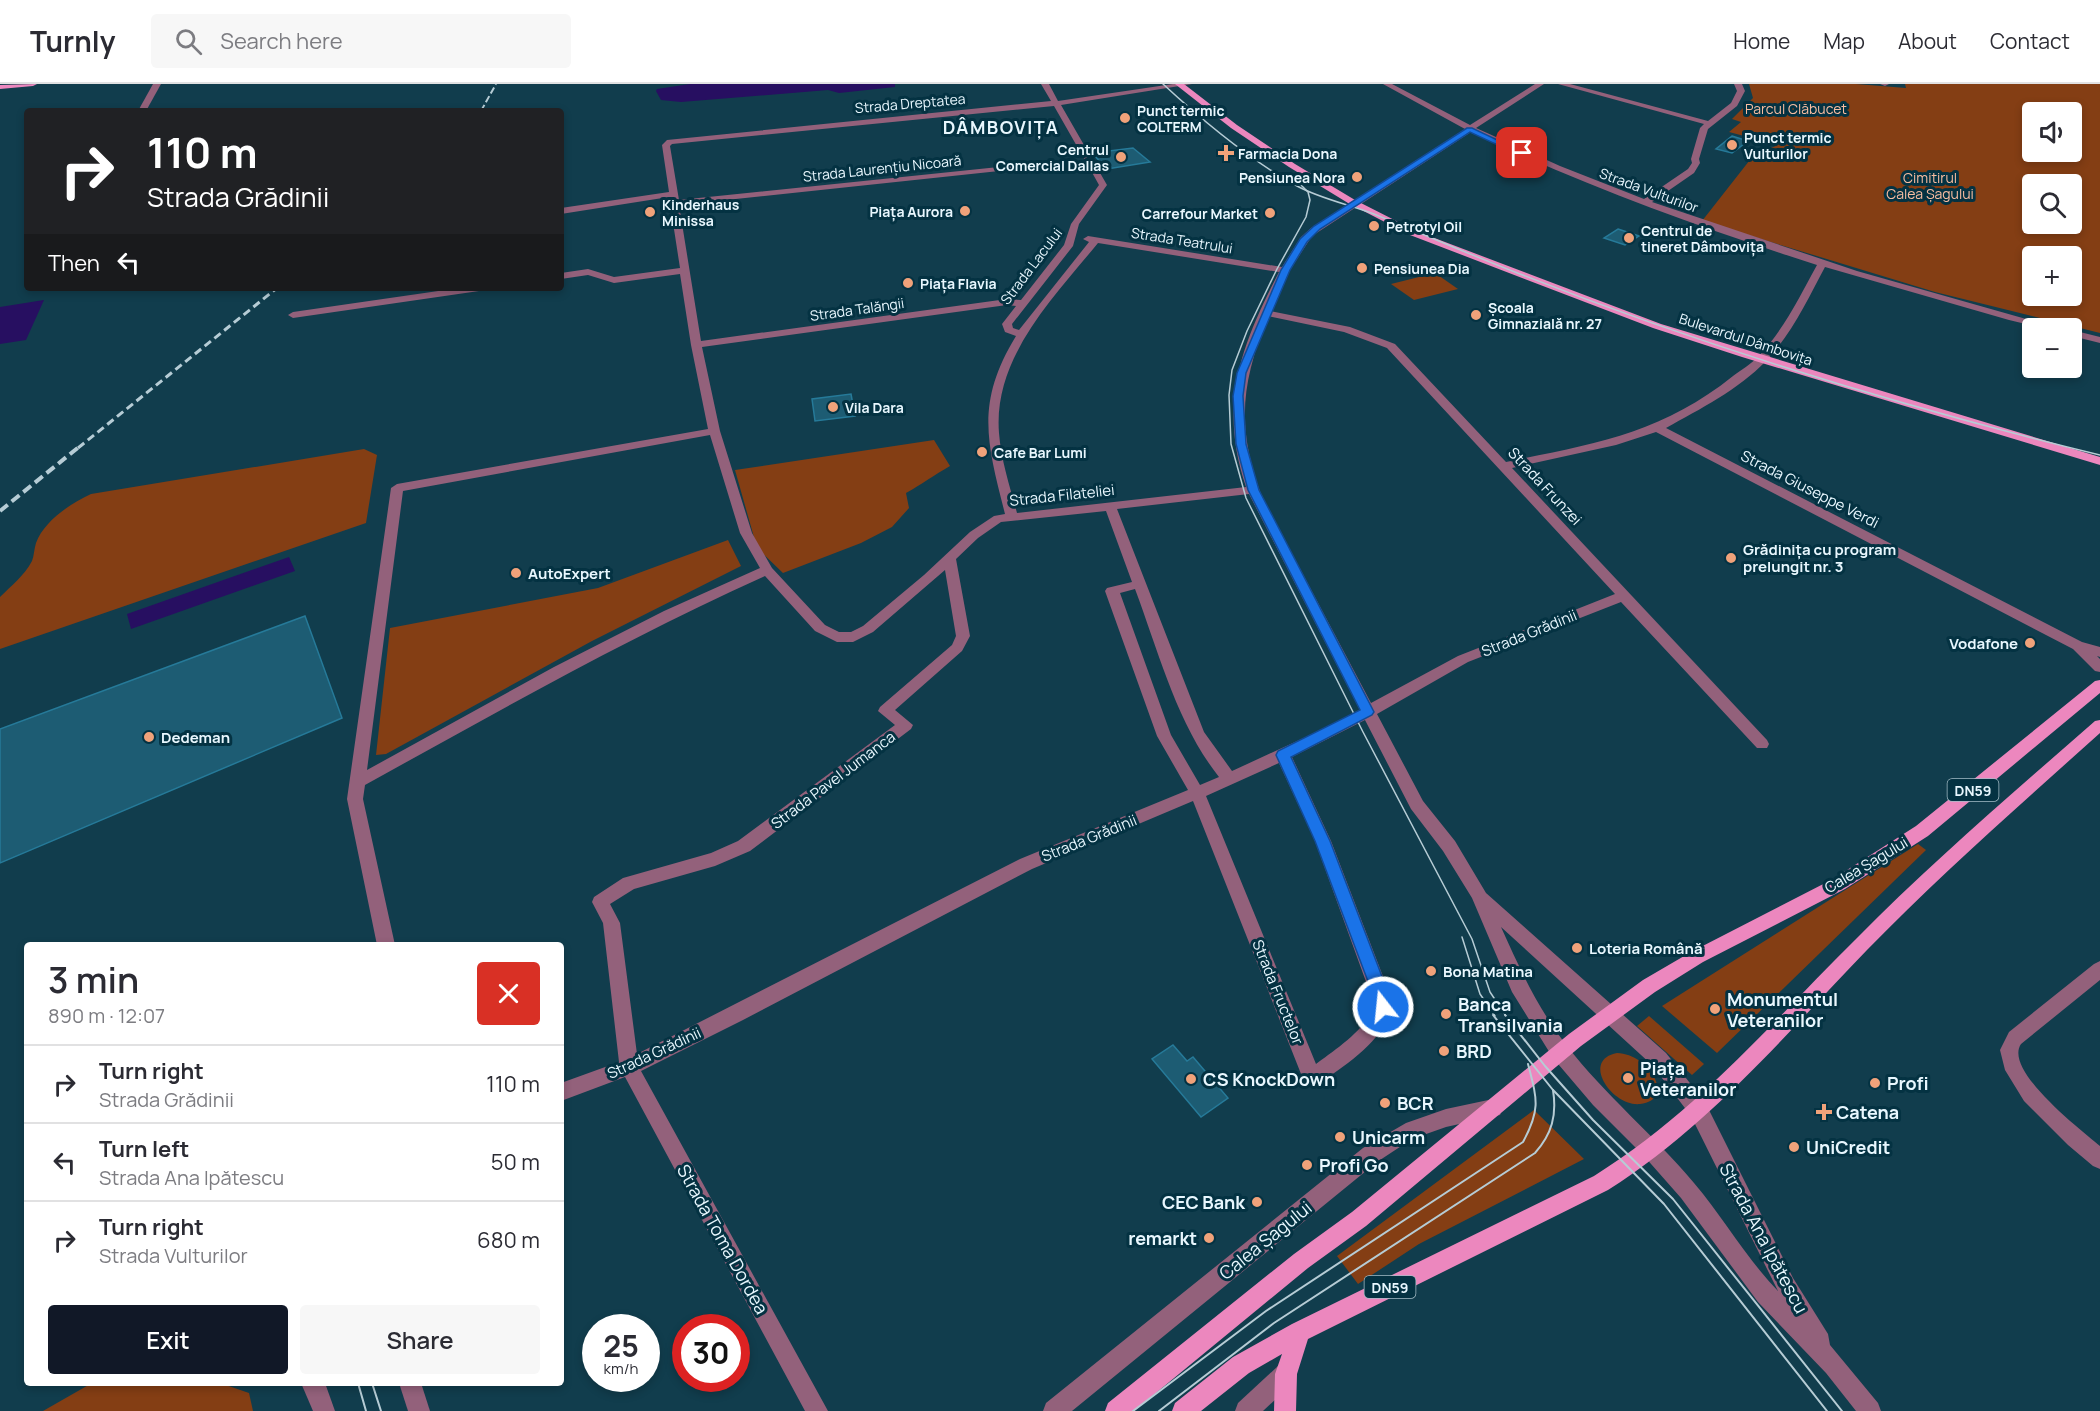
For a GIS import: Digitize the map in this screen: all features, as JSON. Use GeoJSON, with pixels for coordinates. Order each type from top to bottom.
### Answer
{"type":"FeatureCollection","features":[{"type":"Feature","properties":{"kind":"main road"},"geometry":{"type":"LineString","coordinates":[[0,87],[33,84]]}},
{"type":"Feature","properties":{"kind":"main road","name":"Bulevardul Dâmbovița"},"geometry":{"type":"LineString","coordinates":[[1183,84],[1263,146],[1305,175],[1413,233],[1657,326],[1761,360],[2100,461]]}},
{"type":"Feature","properties":{"kind":"main road","name":"Bulevardul Dâmbovița"},"geometry":{"type":"LineString","coordinates":[[1263,146],[1337,182]]}},
{"type":"Feature","properties":{"kind":"main road","name":"Bulevardul Dâmbovița"},"geometry":{"type":"LineString","coordinates":[[1361,194],[1478,256]]}},
{"type":"Feature","properties":{"kind":"main road","name":"Bulevardul Dâmbovița"},"geometry":{"type":"LineString","coordinates":[[2010,433],[2100,451]]}},
{"type":"Feature","properties":{"kind":"main road","name":"Calea Șagului"},"geometry":{"type":"LineString","coordinates":[[1610,1014],[1696,957],[1839,884],[1914,836],[2100,685]]}},
{"type":"Feature","properties":{"kind":"main road","name":"DN59"},"geometry":{"type":"LineString","coordinates":[[1183,1411],[1241,1365],[1300,1332],[1628,1167],[1698,1109],[1953,855],[2100,725]]}},
{"type":"Feature","properties":{"kind":"main road","name":"DN59"},"geometry":{"type":"LineString","coordinates":[[1560,1052],[1610,1014]]}},
{"type":"Feature","properties":{"kind":"main road","name":"Calea Șagului"},"geometry":{"type":"LineString","coordinates":[[1116,1411],[1293,1268],[1359,1220],[1560,1052]]}},
{"type":"Feature","properties":{"kind":"main road"},"geometry":{"type":"LineString","coordinates":[[1285,1411],[1286,1374],[1300,1332]]}},
{"type":"Feature","properties":{"kind":"street"},"geometry":{"type":"LineString","coordinates":[[144,108],[157,84]]}},
{"type":"Feature","properties":{"kind":"street","name":"Strada Lacului"},"geometry":{"type":"LineString","coordinates":[[1022,335],[1006,327],[1007,324],[1074,236],[1076,224],[1102,188],[1102,181],[1045,84]]}},
{"type":"Feature","properties":{"kind":"street","name":"Strada Dreptatea"},"geometry":{"type":"LineString","coordinates":[[674,198],[666,145],[670,141],[1058,103],[1183,84]]}},
{"type":"Feature","properties":{"kind":"street","name":"Strada Vulturilor"},"geometry":{"type":"LineString","coordinates":[[1387,84],[1470,129],[1559,170],[1645,203],[1822,264],[2022,319]]}},
{"type":"Feature","properties":{"kind":"street"},"geometry":{"type":"LineString","coordinates":[[1540,84],[1361,194],[1355,203],[1310,234],[1285,270],[1243,366],[1238,396],[1241,444],[1253,490],[1417,805],[1449,846],[1479,895],[1518,986],[1560,1052],[1600,1099],[1651,1149]]}},
{"type":"Feature","properties":{"kind":"street"},"geometry":{"type":"LineString","coordinates":[[1562,84],[1708,123]]}},
{"type":"Feature","properties":{"kind":"street"},"geometry":{"type":"LineString","coordinates":[[1645,203],[1691,171],[1696,163],[1695,159],[1704,128],[1734,104],[1741,92],[1738,84]]}},
{"type":"Feature","properties":{"kind":"street","name":"Strada Laurențiu Nicoară"},"geometry":{"type":"LineString","coordinates":[[564,211],[674,198],[1047,164],[1093,165]]}},
{"type":"Feature","properties":{"kind":"street"},"geometry":{"type":"LineString","coordinates":[[357,782],[559,671],[669,614],[767,570],[746,533],[714,432],[696,342],[674,198]]}},
{"type":"Feature","properties":{"kind":"street","name":"Strada Teatrului"},"geometry":{"type":"LineString","coordinates":[[1074,236],[1285,270]]}},
{"type":"Feature","properties":{"kind":"street"},"geometry":{"type":"LineString","coordinates":[[1012,516],[993,433],[993,415],[1004,371],[1022,335],[1096,240]]}},
{"type":"Feature","properties":{"kind":"street"},"geometry":{"type":"LineString","coordinates":[[1505,466],[1612,443],[1657,429],[1713,398],[1761,360],[1791,320],[1822,264]]}},
{"type":"Feature","properties":{"kind":"street"},"geometry":{"type":"LineString","coordinates":[[564,276],[588,272],[614,280],[685,270]]}},
{"type":"Feature","properties":{"kind":"street"},"geometry":{"type":"LineString","coordinates":[[293,315],[459,291]]}},
{"type":"Feature","properties":{"kind":"street","name":"Strada Talăngii"},"geometry":{"type":"LineString","coordinates":[[696,342],[1007,302],[1021,303]]}},
{"type":"Feature","properties":{"kind":"street","name":"Strada Frunzei"},"geometry":{"type":"LineString","coordinates":[[1266,313],[1356,333],[1392,346],[1762,744]]}},
{"type":"Feature","properties":{"kind":"street"},"geometry":{"type":"LineString","coordinates":[[2082,336],[2100,340]]}},
{"type":"Feature","properties":{"kind":"street","name":"Strada Giuseppe Verdi"},"geometry":{"type":"LineString","coordinates":[[1657,429],[2077,645],[2100,652]]}},
{"type":"Feature","properties":{"kind":"street"},"geometry":{"type":"LineString","coordinates":[[385,942],[355,799],[397,488],[714,432]]}},
{"type":"Feature","properties":{"kind":"street","name":"Strada Filateliei"},"geometry":{"type":"LineString","coordinates":[[767,570],[820,628],[829,634],[845,638],[859,635],[868,629],[950,560],[988,524],[1012,516],[1253,490]]}},
{"type":"Feature","properties":{"kind":"street"},"geometry":{"type":"LineString","coordinates":[[1110,506],[1197,733],[1208,752],[1229,778]]}},
{"type":"Feature","properties":{"kind":"street","name":"Strada Pavel Jumanca"},"geometry":{"type":"LineString","coordinates":[[629,1067],[611,923],[600,902],[629,884],[715,859],[744,846],[906,725],[885,711],[957,648],[963,636],[950,560]]}},
{"type":"Feature","properties":{"kind":"street","name":"Strada Fructelor"},"geometry":{"type":"LineString","coordinates":[[1140,584],[1112,591],[1164,736],[1197,793],[1312,1078],[1355,1043],[1377,1020],[1383,1007],[1380,992],[1323,841],[1283,755]]}},
{"type":"Feature","properties":{"kind":"street","name":"Strada Grădinii"},"geometry":{"type":"LineString","coordinates":[[564,1091],[629,1067],[737,1014],[1026,864],[1283,755],[1368,712],[1463,659],[1623,596]]}},
{"type":"Feature","properties":{"kind":"street","name":"Strada Giuseppe Verdi"},"geometry":{"type":"LineString","coordinates":[[2077,645],[2100,667]]}},
{"type":"Feature","properties":{"kind":"street"},"geometry":{"type":"LineString","coordinates":[[1479,895],[1566,977],[1659,1059],[1698,1109]]}},
{"type":"Feature","properties":{"kind":"street"},"geometry":{"type":"LineString","coordinates":[[2100,969],[2014,1038],[2008,1048],[2010,1062],[2021,1084],[2040,1106],[2100,1159]]}},
{"type":"Feature","properties":{"kind":"street","name":"Strada Toma Dordea"},"geometry":{"type":"LineString","coordinates":[[629,1067],[817,1411]]}},
{"type":"Feature","properties":{"kind":"street","name":"Calea Șagului"},"geometry":{"type":"LineString","coordinates":[[1054,1411],[1370,1155],[1406,1132],[1446,1118],[1496,1107]]}},
{"type":"Feature","properties":{"kind":"street","name":"Strada Ana Ipătescu"},"geometry":{"type":"LineString","coordinates":[[1698,1109],[1786,1285],[1834,1365]]}},
{"type":"Feature","properties":{"kind":"street","name":"Strada Ana Ipătescu"},"geometry":{"type":"LineString","coordinates":[[1651,1149],[1689,1191],[1766,1294],[1834,1365],[1870,1411]]}},
{"type":"Feature","properties":{"kind":"street"},"geometry":{"type":"LineString","coordinates":[[1246,1411],[1286,1374]]}},
{"type":"Feature","properties":{"kind":"street"},"geometry":{"type":"LineString","coordinates":[[314,1386],[324,1411]]}},
{"type":"Feature","properties":{"kind":"street"},"geometry":{"type":"LineString","coordinates":[[411,1386],[419,1411]]}},
{"type":"Feature","properties":{"kind":"green space","name":"Cimitirul Calea Șagului"},"geometry":{"type":"Polygon","coordinates":[[[1749,84],[1856,84],[1906,88],[1905,84],[2100,84],[2100,333],[2082,329],[2082,318],[2040,318],[1935,292],[1702,221],[1753,156],[1778,145],[1729,132],[1741,122],[1732,119],[1753,98],[1749,84]]]}},
{"type":"Feature","properties":{"kind":"green space"},"geometry":{"type":"Polygon","coordinates":[[[1435,273],[1458,289],[1414,300],[1391,284],[1435,273]]]}},
{"type":"Feature","properties":{"kind":"green space"},"geometry":{"type":"Polygon","coordinates":[[[934,440],[950,466],[906,493],[909,508],[892,527],[861,543],[783,573],[757,548],[735,470],[934,440]]]}},
{"type":"Feature","properties":{"kind":"green space"},"geometry":{"type":"Polygon","coordinates":[[[364,449],[377,455],[366,523],[0,649],[0,597],[29,566],[36,543],[45,527],[59,514],[83,498],[91,494],[364,449]]]}},
{"type":"Feature","properties":{"kind":"green space"},"geometry":{"type":"Polygon","coordinates":[[[728,540],[741,566],[592,641],[386,754],[376,755],[390,628],[598,588],[728,540]]]}},
{"type":"Feature","properties":{"kind":"green space"},"geometry":{"type":"Polygon","coordinates":[[[1918,844],[1926,850],[1717,1053],[1662,1006],[1918,844]]]}},
{"type":"Feature","properties":{"kind":"green space"},"geometry":{"type":"Polygon","coordinates":[[[1649,1016],[1704,1064],[1692,1075],[1637,1026],[1649,1016]]]}},
{"type":"Feature","properties":{"kind":"green space"},"geometry":{"type":"Polygon","coordinates":[[[1617,1053],[1629,1055],[1640,1061],[1654,1077],[1657,1086],[1656,1094],[1651,1101],[1640,1104],[1629,1103],[1619,1098],[1604,1082],[1601,1064],[1606,1057],[1617,1053]]]}},
{"type":"Feature","properties":{"kind":"green space"},"geometry":{"type":"Polygon","coordinates":[[[1534,1110],[1584,1159],[1419,1244],[1358,1284],[1337,1256],[1534,1110]]]}},
{"type":"Feature","properties":{"kind":"green space"},"geometry":{"type":"Polygon","coordinates":[[[87,1386],[229,1386],[249,1393],[253,1411],[43,1411],[87,1386]]]}},
{"type":"Feature","properties":{"kind":"shaded area"},"geometry":{"type":"Polygon","coordinates":[[[690,84],[895,84],[895,87],[839,93],[828,90],[681,102],[661,100],[656,91],[690,84]]]}},
{"type":"Feature","properties":{"kind":"shaded area"},"geometry":{"type":"Polygon","coordinates":[[[44,300],[26,340],[0,344],[0,307],[44,300]]]}},
{"type":"Feature","properties":{"kind":"shaded area"},"geometry":{"type":"Polygon","coordinates":[[[289,557],[295,571],[131,629],[127,614],[289,557]]]}},
{"type":"Feature","properties":{"kind":"building","name":"Punct termic Vulturilor"},"geometry":{"type":"Polygon","coordinates":[[[1732,136],[1748,141],[1732,153],[1716,149],[1732,136]]]}},
{"type":"Feature","properties":{"kind":"building","name":"Centrul Comercial Dallas"},"geometry":{"type":"Polygon","coordinates":[[[1133,148],[1150,162],[1107,169],[1092,153],[1133,148]]]}},
{"type":"Feature","properties":{"kind":"building"},"geometry":{"type":"Polygon","coordinates":[[[1618,229],[1639,236],[1625,245],[1604,238],[1618,229]]]}},
{"type":"Feature","properties":{"kind":"building","name":"Vila Dara"},"geometry":{"type":"Polygon","coordinates":[[[851,394],[855,416],[815,421],[812,399],[851,394]]]}},
{"type":"Feature","properties":{"kind":"building","name":"Dedeman"},"geometry":{"type":"Polygon","coordinates":[[[305,616],[342,718],[0,863],[0,729],[305,616]]]}},
{"type":"Feature","properties":{"kind":"building","name":"CS KnockDown"},"geometry":{"type":"Polygon","coordinates":[[[1173,1045],[1187,1061],[1193,1057],[1228,1098],[1201,1117],[1152,1059],[1173,1045]]]}},
{"type":"Feature","properties":{"kind":"tram line"},"geometry":{"type":"LineString","coordinates":[[1163,84],[1210,126],[1244,152],[1306,190]]}},
{"type":"Feature","properties":{"kind":"tram line"},"geometry":{"type":"LineString","coordinates":[[1300,184],[1306,190]]}},
{"type":"Feature","properties":{"kind":"tram line"},"geometry":{"type":"LineString","coordinates":[[1306,190],[1663,327],[1880,396],[2100,455]]}},
{"type":"Feature","properties":{"kind":"tram line"},"geometry":{"type":"LineString","coordinates":[[1306,190],[1310,200],[1306,217],[1277,269],[1247,331],[1232,370],[1229,395],[1231,444],[1246,498],[1363,732],[1472,939],[1490,992],[1506,1016]]}},
{"type":"Feature","properties":{"kind":"tram line"},"geometry":{"type":"LineString","coordinates":[[1462,937],[1480,994],[1495,1016]]}},
{"type":"Feature","properties":{"kind":"tram line"},"geometry":{"type":"LineString","coordinates":[[1493,1015],[1553,1090]]}},
{"type":"Feature","properties":{"kind":"tram line"},"geometry":{"type":"LineString","coordinates":[[1505,1015],[1545,1066],[1593,1120],[1673,1199],[1842,1411]]}},
{"type":"Feature","properties":{"kind":"tram line"},"geometry":{"type":"LineString","coordinates":[[1133,1411],[1266,1311],[1523,1142],[1533,1121],[1536,1104],[1528,1064]]}},
{"type":"Feature","properties":{"kind":"tram line"},"geometry":{"type":"LineString","coordinates":[[1159,1411],[1274,1323],[1535,1153],[1546,1139],[1552,1124],[1553,1090]]}},
{"type":"Feature","properties":{"kind":"tram line"},"geometry":{"type":"LineString","coordinates":[[1553,1090],[1664,1204],[1827,1411]]}},
{"type":"Feature","properties":{"kind":"tram line"},"geometry":{"type":"LineString","coordinates":[[359,1386],[366,1411]]}},
{"type":"Feature","properties":{"kind":"tram line"},"geometry":{"type":"LineString","coordinates":[[373,1386],[381,1411]]}},
{"type":"Feature","properties":{"kind":"railway"},"geometry":{"type":"LineString","coordinates":[[483,108],[496,84]]}},
{"type":"Feature","properties":{"kind":"railway"},"geometry":{"type":"LineString","coordinates":[[78,448],[273,291]]}},
{"type":"Feature","properties":{"kind":"railway"},"geometry":{"type":"LineString","coordinates":[[0,511],[80,446]]}},
{"type":"Feature","properties":{"kind":"place","name":"Punct termic COLTERM"},"geometry":{"type":"Point","coordinates":[1125,118]}},
{"type":"Feature","properties":{"kind":"place","name":"Punct termic Vulturilor"},"geometry":{"type":"Point","coordinates":[1732,145]}},
{"type":"Feature","properties":{"kind":"place","name":"Farmacia Dona"},"geometry":{"type":"Point","coordinates":[1226,153]}},
{"type":"Feature","properties":{"kind":"place","name":"Centrul Comercial Dallas"},"geometry":{"type":"Point","coordinates":[1121,157]}},
{"type":"Feature","properties":{"kind":"place","name":"Pensiunea Nora"},"geometry":{"type":"Point","coordinates":[1357,177]}},
{"type":"Feature","properties":{"kind":"place","name":"Piața Aurora"},"geometry":{"type":"Point","coordinates":[965,211]}},
{"type":"Feature","properties":{"kind":"place","name":"Kinderhaus Minissa"},"geometry":{"type":"Point","coordinates":[650,212]}},
{"type":"Feature","properties":{"kind":"place","name":"Carrefour Market"},"geometry":{"type":"Point","coordinates":[1270,213]}},
{"type":"Feature","properties":{"kind":"place","name":"Petrotyl Oil"},"geometry":{"type":"Point","coordinates":[1374,226]}},
{"type":"Feature","properties":{"kind":"place","name":"Centrul de tineret Dâmbovița"},"geometry":{"type":"Point","coordinates":[1629,238]}},
{"type":"Feature","properties":{"kind":"place","name":"Pensiunea Dia"},"geometry":{"type":"Point","coordinates":[1362,268]}},
{"type":"Feature","properties":{"kind":"place","name":"Piața Flavia"},"geometry":{"type":"Point","coordinates":[908,283]}},
{"type":"Feature","properties":{"kind":"place","name":"Școala Gimnazială nr. 27"},"geometry":{"type":"Point","coordinates":[1476,315]}},
{"type":"Feature","properties":{"kind":"place","name":"Vila Dara"},"geometry":{"type":"Point","coordinates":[833,407]}},
{"type":"Feature","properties":{"kind":"place","name":"Cafe Bar Lumi"},"geometry":{"type":"Point","coordinates":[982,452]}},
{"type":"Feature","properties":{"kind":"place","name":"Grădinița cu program prelungit nr. 3"},"geometry":{"type":"Point","coordinates":[1731,558]}},
{"type":"Feature","properties":{"kind":"place","name":"AutoExpert"},"geometry":{"type":"Point","coordinates":[516,573]}},
{"type":"Feature","properties":{"kind":"place","name":"Vodafone"},"geometry":{"type":"Point","coordinates":[2030,643]}},
{"type":"Feature","properties":{"kind":"place","name":"Dedeman"},"geometry":{"type":"Point","coordinates":[149,737]}},
{"type":"Feature","properties":{"kind":"place","name":"Loteria Română"},"geometry":{"type":"Point","coordinates":[1577,948]}},
{"type":"Feature","properties":{"kind":"place","name":"Bona Matina"},"geometry":{"type":"Point","coordinates":[1431,971]}},
{"type":"Feature","properties":{"kind":"place","name":"Monumentul Veteranilor"},"geometry":{"type":"Point","coordinates":[1715,1009]}},
{"type":"Feature","properties":{"kind":"place","name":"Banca Transilvania"},"geometry":{"type":"Point","coordinates":[1446,1014]}},
{"type":"Feature","properties":{"kind":"place","name":"BRD"},"geometry":{"type":"Point","coordinates":[1444,1051]}},
{"type":"Feature","properties":{"kind":"place","name":"Piața Veteranilor"},"geometry":{"type":"Point","coordinates":[1628,1078]}},
{"type":"Feature","properties":{"kind":"place","name":"CS KnockDown"},"geometry":{"type":"Point","coordinates":[1191,1079]}},
{"type":"Feature","properties":{"kind":"place","name":"Profi"},"geometry":{"type":"Point","coordinates":[1875,1083]}},
{"type":"Feature","properties":{"kind":"place","name":"BCR"},"geometry":{"type":"Point","coordinates":[1385,1103]}},
{"type":"Feature","properties":{"kind":"place","name":"Catena"},"geometry":{"type":"Point","coordinates":[1824,1112]}},
{"type":"Feature","properties":{"kind":"place","name":"Unicarm"},"geometry":{"type":"Point","coordinates":[1340,1137]}},
{"type":"Feature","properties":{"kind":"place","name":"UniCredit"},"geometry":{"type":"Point","coordinates":[1794,1147]}},
{"type":"Feature","properties":{"kind":"place","name":"Profi Go"},"geometry":{"type":"Point","coordinates":[1307,1165]}},
{"type":"Feature","properties":{"kind":"place","name":"CEC Bank"},"geometry":{"type":"Point","coordinates":[1257,1202]}},
{"type":"Feature","properties":{"kind":"place","name":"remarkt"},"geometry":{"type":"Point","coordinates":[1209,1238]}},
{"type":"Feature","properties":{"kind":"district","name":"DÂMBOVIȚA"},"geometry":{"type":"Point","coordinates":[1001,127]}},
{"type":"Feature","properties":{"kind":"route"},"geometry":{"type":"LineString","coordinates":[[1383,1007],[1380,992],[1323,841],[1283,755],[1368,712],[1253,490],[1241,444],[1238,396],[1243,366],[1285,270],[1303,241],[1317,228],[1470,129],[1522,153]]}},
{"type":"Feature","properties":{"kind":"park label","name":"Parcul Clăbucet"},"geometry":{"type":"Point","coordinates":[1796,108]}}]}
